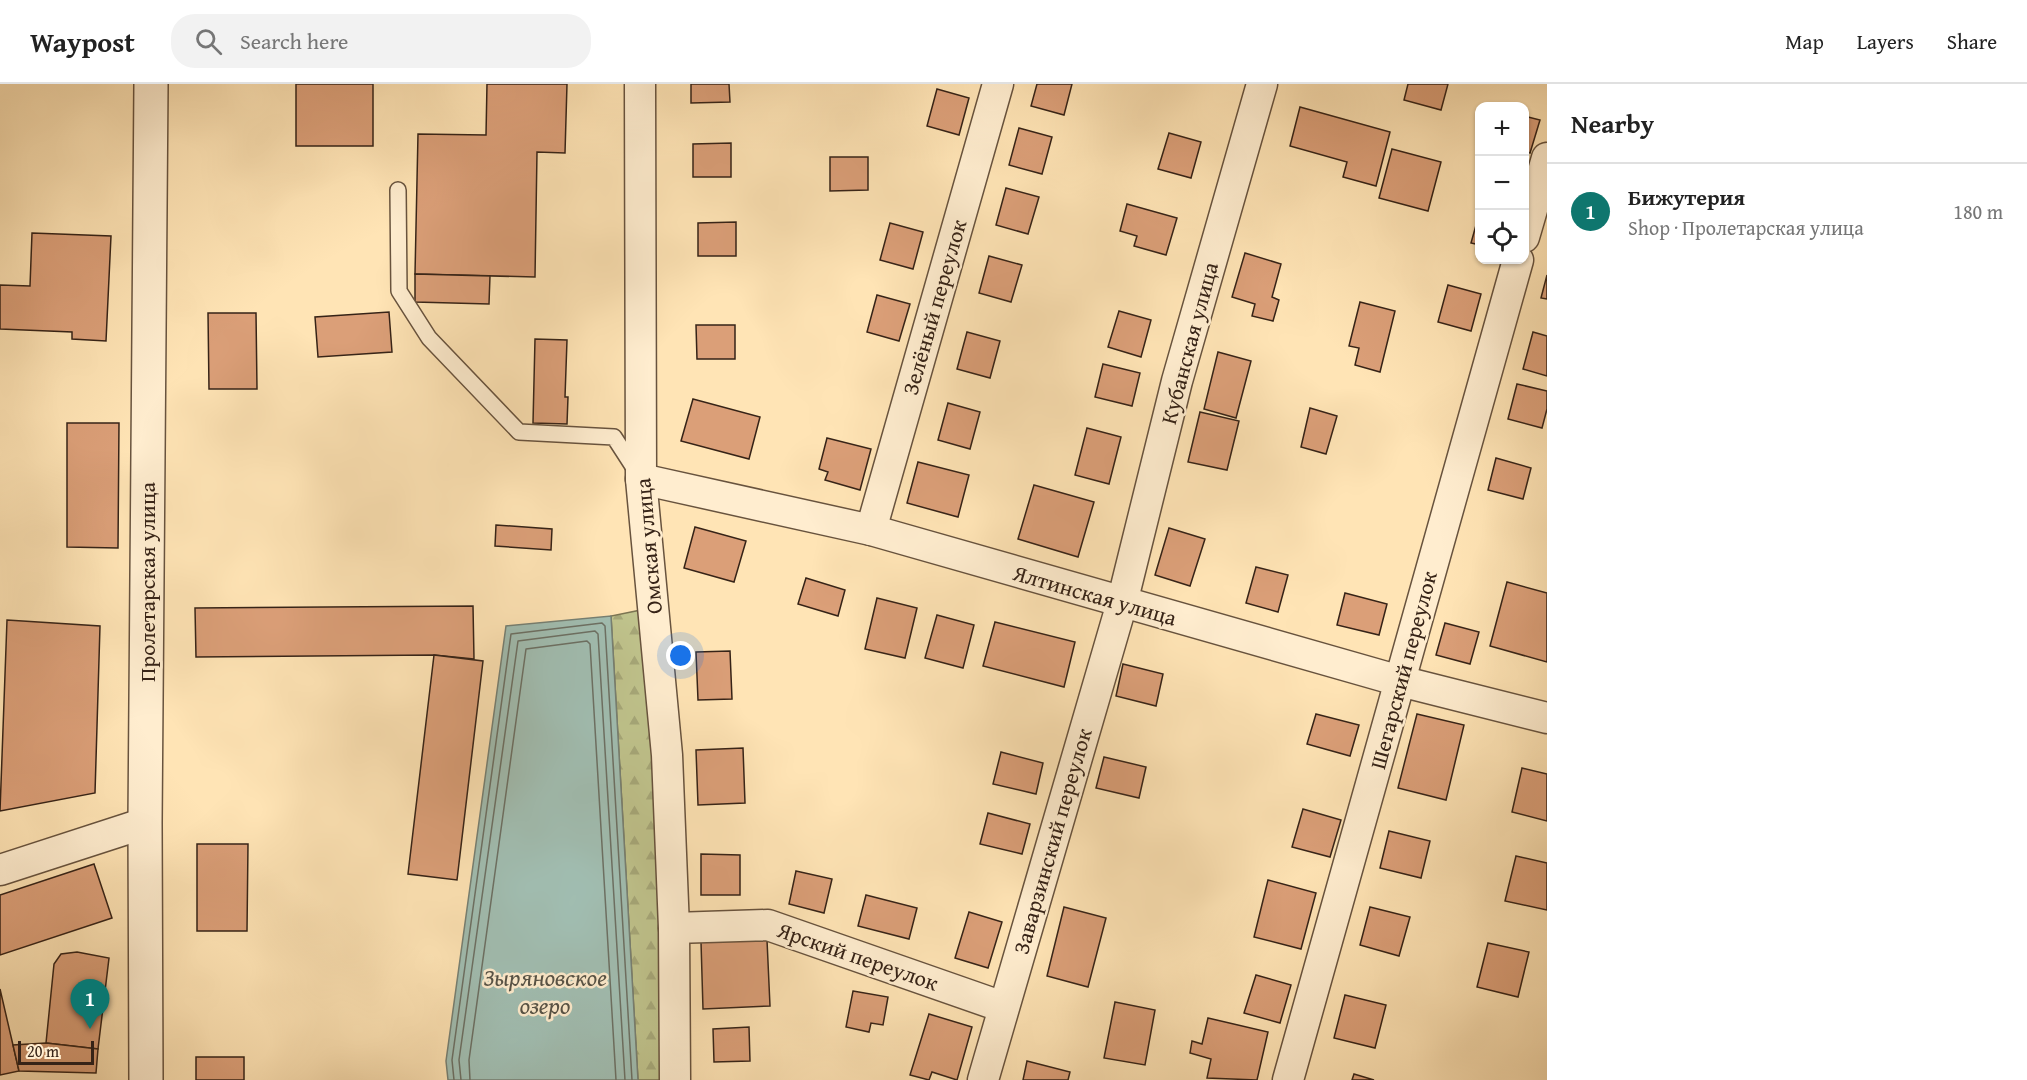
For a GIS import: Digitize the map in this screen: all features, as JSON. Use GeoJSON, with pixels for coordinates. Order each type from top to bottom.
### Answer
{"type":"FeatureCollection","features":[{"type":"Feature","properties":{"kind":"street","name":"Пролетарская улица"},"geometry":{"type":"LineString","coordinates":[[146,1080],[145,823],[151,84]]}},
{"type":"Feature","properties":{"kind":"street","name":"Омская улица"},"geometry":{"type":"LineString","coordinates":[[640,84],[640,478],[668,755],[674,928],[675,1080]]}},
{"type":"Feature","properties":{"kind":"street","name":"Зелёный переулок"},"geometry":{"type":"LineString","coordinates":[[871,530],[998,84]]}},
{"type":"Feature","properties":{"kind":"street","name":"Кубанская улица"},"geometry":{"type":"LineString","coordinates":[[1122,603],[1177,381],[1262,84]]}},
{"type":"Feature","properties":{"kind":"street"},"geometry":{"type":"LineString","coordinates":[[1529,220],[1547,158]]}},
{"type":"Feature","properties":{"kind":"street","name":"Шегарский переулок"},"geometry":{"type":"LineString","coordinates":[[1288,1080],[1517,264]]}},
{"type":"Feature","properties":{"kind":"street","name":"Ялтинская улица"},"geometry":{"type":"LineString","coordinates":[[640,478],[871,530],[1400,681],[1547,718]]}},
{"type":"Feature","properties":{"kind":"street","name":"Заварзинский переулок"},"geometry":{"type":"LineString","coordinates":[[983,1080],[1122,603]]}},
{"type":"Feature","properties":{"kind":"street"},"geometry":{"type":"LineString","coordinates":[[0,870],[145,823]]}},
{"type":"Feature","properties":{"kind":"street","name":"Ярский переулок"},"geometry":{"type":"LineString","coordinates":[[674,928],[768,925],[1003,1007]]}},
{"type":"Feature","properties":{"kind":"lane"},"geometry":{"type":"LineString","coordinates":[[398,190],[399,291],[429,338],[519,432],[614,436],[640,478]]}},
{"type":"Feature","properties":{"kind":"green space"},"geometry":{"type":"Polygon","coordinates":[[[641,610],[655,758],[663,1080],[638,1080],[611,616],[641,610]]]}},
{"type":"Feature","properties":{"kind":"water","name":"Зыряновское озеро"},"geometry":{"type":"Polygon","coordinates":[[[611,616],[638,1080],[448,1080],[446,1061],[506,626],[611,616]]]}},
{"type":"Feature","properties":{"kind":"building"},"geometry":{"type":"Polygon","coordinates":[[[296,84],[373,84],[373,146],[296,146],[296,84]]]}},
{"type":"Feature","properties":{"kind":"building"},"geometry":{"type":"Polygon","coordinates":[[[487,84],[567,84],[565,153],[537,152],[535,277],[415,274],[418,134],[486,135],[487,84]]]}},
{"type":"Feature","properties":{"kind":"building"},"geometry":{"type":"Polygon","coordinates":[[[691,84],[729,84],[730,102],[691,103],[691,84]]]}},
{"type":"Feature","properties":{"kind":"building"},"geometry":{"type":"Polygon","coordinates":[[[1037,84],[1072,84],[1064,115],[1031,106],[1037,84]]]}},
{"type":"Feature","properties":{"kind":"building"},"geometry":{"type":"Polygon","coordinates":[[[1408,84],[1448,84],[1441,110],[1404,100],[1408,84]]]}},
{"type":"Feature","properties":{"kind":"building"},"geometry":{"type":"Polygon","coordinates":[[[937,89],[969,98],[959,135],[927,126],[937,89]]]}},
{"type":"Feature","properties":{"kind":"building"},"geometry":{"type":"Polygon","coordinates":[[[1300,107],[1390,132],[1376,186],[1343,177],[1347,162],[1290,146],[1300,107]]]}},
{"type":"Feature","properties":{"kind":"building"},"geometry":{"type":"Polygon","coordinates":[[[1529,117],[1540,120],[1529,153],[1529,117]]]}},
{"type":"Feature","properties":{"kind":"building"},"geometry":{"type":"Polygon","coordinates":[[[1019,128],[1052,137],[1042,174],[1009,165],[1019,128]]]}},
{"type":"Feature","properties":{"kind":"building"},"geometry":{"type":"Polygon","coordinates":[[[1169,133],[1201,142],[1191,178],[1158,169],[1169,133]]]}},
{"type":"Feature","properties":{"kind":"building"},"geometry":{"type":"Polygon","coordinates":[[[731,143],[731,177],[693,177],[693,144],[731,143]]]}},
{"type":"Feature","properties":{"kind":"building"},"geometry":{"type":"Polygon","coordinates":[[[1392,149],[1441,162],[1428,211],[1379,198],[1392,149]]]}},
{"type":"Feature","properties":{"kind":"building"},"geometry":{"type":"Polygon","coordinates":[[[830,157],[868,157],[868,190],[830,191],[830,157]]]}},
{"type":"Feature","properties":{"kind":"building"},"geometry":{"type":"Polygon","coordinates":[[[1006,188],[1039,197],[1028,234],[996,225],[1006,188]]]}},
{"type":"Feature","properties":{"kind":"building"},"geometry":{"type":"Polygon","coordinates":[[[1127,204],[1177,218],[1166,255],[1134,246],[1137,236],[1120,231],[1127,204]]]}},
{"type":"Feature","properties":{"kind":"building"},"geometry":{"type":"Polygon","coordinates":[[[736,222],[736,256],[698,256],[698,223],[736,222]]]}},
{"type":"Feature","properties":{"kind":"building"},"geometry":{"type":"Polygon","coordinates":[[[890,223],[923,232],[913,269],[880,260],[890,223]]]}},
{"type":"Feature","properties":{"kind":"building"},"geometry":{"type":"Polygon","coordinates":[[[1475,229],[1475,244],[1471,243],[1475,229]]]}},
{"type":"Feature","properties":{"kind":"building"},"geometry":{"type":"Polygon","coordinates":[[[32,233],[111,236],[106,341],[72,339],[72,332],[0,329],[0,285],[30,286],[32,233]]]}},
{"type":"Feature","properties":{"kind":"building"},"geometry":{"type":"Polygon","coordinates":[[[1245,253],[1281,264],[1272,297],[1279,300],[1273,321],[1252,316],[1255,304],[1232,297],[1245,253]]]}},
{"type":"Feature","properties":{"kind":"building"},"geometry":{"type":"Polygon","coordinates":[[[989,256],[1022,265],[1011,302],[979,293],[989,256]]]}},
{"type":"Feature","properties":{"kind":"building"},"geometry":{"type":"Polygon","coordinates":[[[415,274],[490,276],[489,304],[415,302],[415,274]]]}},
{"type":"Feature","properties":{"kind":"building"},"geometry":{"type":"Polygon","coordinates":[[[1547,275],[1547,299],[1541,298],[1547,275]]]}},
{"type":"Feature","properties":{"kind":"building"},"geometry":{"type":"Polygon","coordinates":[[[1448,285],[1481,294],[1471,331],[1438,322],[1448,285]]]}},
{"type":"Feature","properties":{"kind":"building"},"geometry":{"type":"Polygon","coordinates":[[[877,295],[910,304],[899,341],[867,332],[877,295]]]}},
{"type":"Feature","properties":{"kind":"building"},"geometry":{"type":"Polygon","coordinates":[[[1360,302],[1395,311],[1380,372],[1355,365],[1359,348],[1349,346],[1360,302]]]}},
{"type":"Feature","properties":{"kind":"building"},"geometry":{"type":"Polygon","coordinates":[[[1119,311],[1151,320],[1141,357],[1108,347],[1119,311]]]}},
{"type":"Feature","properties":{"kind":"building"},"geometry":{"type":"Polygon","coordinates":[[[389,312],[392,352],[318,357],[315,317],[389,312]]]}},
{"type":"Feature","properties":{"kind":"building"},"geometry":{"type":"Polygon","coordinates":[[[208,313],[256,313],[257,389],[209,389],[208,313]]]}},
{"type":"Feature","properties":{"kind":"building"},"geometry":{"type":"Polygon","coordinates":[[[696,325],[735,325],[735,359],[697,359],[696,325]]]}},
{"type":"Feature","properties":{"kind":"building"},"geometry":{"type":"Polygon","coordinates":[[[967,332],[1000,341],[990,378],[957,369],[967,332]]]}},
{"type":"Feature","properties":{"kind":"building"},"geometry":{"type":"Polygon","coordinates":[[[1533,332],[1547,336],[1547,376],[1523,369],[1533,332]]]}},
{"type":"Feature","properties":{"kind":"building"},"geometry":{"type":"Polygon","coordinates":[[[535,339],[567,340],[565,397],[568,397],[567,424],[533,423],[535,339]]]}},
{"type":"Feature","properties":{"kind":"building"},"geometry":{"type":"Polygon","coordinates":[[[1218,352],[1251,361],[1236,418],[1204,409],[1218,352]]]}},
{"type":"Feature","properties":{"kind":"building"},"geometry":{"type":"Polygon","coordinates":[[[1103,364],[1140,373],[1132,406],[1095,397],[1103,364]]]}},
{"type":"Feature","properties":{"kind":"building"},"geometry":{"type":"Polygon","coordinates":[[[1517,384],[1547,391],[1547,409],[1542,428],[1508,419],[1517,384]]]}},
{"type":"Feature","properties":{"kind":"building"},"geometry":{"type":"Polygon","coordinates":[[[693,399],[760,417],[749,459],[681,441],[693,399]]]}},
{"type":"Feature","properties":{"kind":"building"},"geometry":{"type":"Polygon","coordinates":[[[948,403],[980,412],[970,449],[938,440],[948,403]]]}},
{"type":"Feature","properties":{"kind":"building"},"geometry":{"type":"Polygon","coordinates":[[[1310,408],[1337,416],[1326,454],[1301,447],[1310,408]]]}},
{"type":"Feature","properties":{"kind":"building"},"geometry":{"type":"Polygon","coordinates":[[[1200,412],[1239,421],[1227,470],[1188,462],[1200,412]]]}},
{"type":"Feature","properties":{"kind":"building"},"geometry":{"type":"Polygon","coordinates":[[[67,423],[119,423],[118,548],[67,547],[67,423]]]}},
{"type":"Feature","properties":{"kind":"building"},"geometry":{"type":"Polygon","coordinates":[[[1087,428],[1121,437],[1109,484],[1075,475],[1087,428]]]}},
{"type":"Feature","properties":{"kind":"building"},"geometry":{"type":"Polygon","coordinates":[[[827,438],[871,449],[860,490],[825,480],[828,472],[819,469],[827,438]]]}},
{"type":"Feature","properties":{"kind":"building"},"geometry":{"type":"Polygon","coordinates":[[[1496,458],[1531,468],[1523,499],[1488,490],[1496,458]]]}},
{"type":"Feature","properties":{"kind":"building"},"geometry":{"type":"Polygon","coordinates":[[[918,462],[969,475],[958,517],[907,503],[918,462]]]}},
{"type":"Feature","properties":{"kind":"building"},"geometry":{"type":"Polygon","coordinates":[[[1034,485],[1094,502],[1078,557],[1018,539],[1034,485]]]}},
{"type":"Feature","properties":{"kind":"building"},"geometry":{"type":"Polygon","coordinates":[[[496,525],[552,529],[551,550],[495,546],[496,525]]]}},
{"type":"Feature","properties":{"kind":"building"},"geometry":{"type":"Polygon","coordinates":[[[695,527],[746,541],[734,582],[684,568],[695,527]]]}},
{"type":"Feature","properties":{"kind":"building"},"geometry":{"type":"Polygon","coordinates":[[[1169,528],[1205,539],[1190,586],[1155,575],[1169,528]]]}},
{"type":"Feature","properties":{"kind":"building"},"geometry":{"type":"Polygon","coordinates":[[[1256,567],[1288,575],[1278,612],[1246,603],[1256,567]]]}},
{"type":"Feature","properties":{"kind":"building"},"geometry":{"type":"Polygon","coordinates":[[[806,578],[845,590],[838,616],[798,604],[806,578]]]}},
{"type":"Feature","properties":{"kind":"building"},"geometry":{"type":"Polygon","coordinates":[[[1507,582],[1547,593],[1547,662],[1490,646],[1507,582]]]}},
{"type":"Feature","properties":{"kind":"building"},"geometry":{"type":"Polygon","coordinates":[[[1345,593],[1387,604],[1379,635],[1337,625],[1345,593]]]}},
{"type":"Feature","properties":{"kind":"building"},"geometry":{"type":"Polygon","coordinates":[[[877,598],[917,608],[905,658],[865,649],[877,598]]]}},
{"type":"Feature","properties":{"kind":"building"},"geometry":{"type":"Polygon","coordinates":[[[473,606],[474,659],[434,655],[196,657],[195,608],[473,606]]]}},
{"type":"Feature","properties":{"kind":"building"},"geometry":{"type":"Polygon","coordinates":[[[937,615],[974,625],[963,668],[925,658],[937,615]]]}},
{"type":"Feature","properties":{"kind":"building"},"geometry":{"type":"Polygon","coordinates":[[[7,620],[100,626],[95,793],[0,811],[7,620]]]}},
{"type":"Feature","properties":{"kind":"building"},"geometry":{"type":"Polygon","coordinates":[[[995,622],[1075,642],[1064,687],[983,666],[995,622]]]}},
{"type":"Feature","properties":{"kind":"building"},"geometry":{"type":"Polygon","coordinates":[[[1445,623],[1479,632],[1470,664],[1436,655],[1445,623]]]}},
{"type":"Feature","properties":{"kind":"building"},"geometry":{"type":"Polygon","coordinates":[[[730,651],[732,699],[698,700],[696,652],[730,651]]]}},
{"type":"Feature","properties":{"kind":"building"},"geometry":{"type":"Polygon","coordinates":[[[434,655],[483,661],[457,880],[408,874],[434,655]]]}},
{"type":"Feature","properties":{"kind":"building"},"geometry":{"type":"Polygon","coordinates":[[[1123,664],[1163,674],[1156,706],[1116,696],[1123,664]]]}},
{"type":"Feature","properties":{"kind":"building"},"geometry":{"type":"Polygon","coordinates":[[[1316,714],[1359,725],[1350,756],[1307,744],[1316,714]]]}},
{"type":"Feature","properties":{"kind":"building"},"geometry":{"type":"Polygon","coordinates":[[[1417,714],[1464,725],[1446,800],[1398,788],[1417,714]]]}},
{"type":"Feature","properties":{"kind":"building"},"geometry":{"type":"Polygon","coordinates":[[[743,748],[745,803],[698,805],[696,750],[743,748]]]}},
{"type":"Feature","properties":{"kind":"building"},"geometry":{"type":"Polygon","coordinates":[[[1001,752],[1043,763],[1036,794],[993,784],[1001,752]]]}},
{"type":"Feature","properties":{"kind":"building"},"geometry":{"type":"Polygon","coordinates":[[[1104,757],[1146,767],[1139,798],[1096,788],[1104,757]]]}},
{"type":"Feature","properties":{"kind":"building"},"geometry":{"type":"Polygon","coordinates":[[[1522,768],[1547,774],[1547,821],[1512,812],[1522,768]]]}},
{"type":"Feature","properties":{"kind":"building"},"geometry":{"type":"Polygon","coordinates":[[[1303,809],[1341,820],[1330,857],[1292,847],[1303,809]]]}},
{"type":"Feature","properties":{"kind":"building"},"geometry":{"type":"Polygon","coordinates":[[[988,813],[1030,824],[1022,854],[980,844],[988,813]]]}},
{"type":"Feature","properties":{"kind":"building"},"geometry":{"type":"Polygon","coordinates":[[[1389,831],[1430,841],[1421,878],[1380,868],[1389,831]]]}},
{"type":"Feature","properties":{"kind":"building"},"geometry":{"type":"Polygon","coordinates":[[[197,844],[248,844],[247,931],[197,931],[197,844]]]}},
{"type":"Feature","properties":{"kind":"building"},"geometry":{"type":"Polygon","coordinates":[[[701,854],[740,855],[740,895],[701,895],[701,854]]]}},
{"type":"Feature","properties":{"kind":"building"},"geometry":{"type":"Polygon","coordinates":[[[1516,856],[1547,863],[1547,910],[1505,901],[1516,856]]]}},
{"type":"Feature","properties":{"kind":"building"},"geometry":{"type":"Polygon","coordinates":[[[94,864],[112,918],[0,955],[0,895],[94,864]]]}},
{"type":"Feature","properties":{"kind":"building"},"geometry":{"type":"Polygon","coordinates":[[[796,871],[832,879],[824,913],[789,904],[796,871]]]}},
{"type":"Feature","properties":{"kind":"building"},"geometry":{"type":"Polygon","coordinates":[[[1268,880],[1316,893],[1301,949],[1254,937],[1268,880]]]}},
{"type":"Feature","properties":{"kind":"building"},"geometry":{"type":"Polygon","coordinates":[[[866,895],[917,908],[909,939],[858,926],[866,895]]]}},
{"type":"Feature","properties":{"kind":"building"},"geometry":{"type":"Polygon","coordinates":[[[1064,907],[1106,918],[1088,987],[1047,976],[1064,907]]]}},
{"type":"Feature","properties":{"kind":"building"},"geometry":{"type":"Polygon","coordinates":[[[1370,907],[1410,917],[1399,956],[1360,945],[1370,907]]]}},
{"type":"Feature","properties":{"kind":"building"},"geometry":{"type":"Polygon","coordinates":[[[969,912],[1002,922],[988,968],[955,958],[969,912]]]}},
{"type":"Feature","properties":{"kind":"building"},"geometry":{"type":"Polygon","coordinates":[[[767,940],[770,1006],[703,1009],[701,942],[767,940]]]}},
{"type":"Feature","properties":{"kind":"building"},"geometry":{"type":"Polygon","coordinates":[[[1488,943],[1529,952],[1518,997],[1477,987],[1488,943]]]}},
{"type":"Feature","properties":{"kind":"building"},"geometry":{"type":"Polygon","coordinates":[[[77,952],[109,958],[98,1049],[46,1043],[54,964],[61,954],[77,952]]]}},
{"type":"Feature","properties":{"kind":"building"},"geometry":{"type":"Polygon","coordinates":[[[1256,975],[1291,985],[1280,1023],[1244,1013],[1256,975]]]}},
{"type":"Feature","properties":{"kind":"building"},"geometry":{"type":"Polygon","coordinates":[[[0,989],[19,1071],[0,1075],[0,989]]]}},
{"type":"Feature","properties":{"kind":"building"},"geometry":{"type":"Polygon","coordinates":[[[853,991],[888,997],[883,1025],[871,1023],[869,1032],[846,1027],[853,991]]]}},
{"type":"Feature","properties":{"kind":"building"},"geometry":{"type":"Polygon","coordinates":[[[1345,995],[1386,1005],[1375,1048],[1334,1038],[1345,995]]]}},
{"type":"Feature","properties":{"kind":"building"},"geometry":{"type":"Polygon","coordinates":[[[1115,1002],[1155,1010],[1145,1065],[1104,1058],[1115,1002]]]}},
{"type":"Feature","properties":{"kind":"building"},"geometry":{"type":"Polygon","coordinates":[[[929,1014],[972,1027],[957,1080],[932,1072],[929,1080],[910,1075],[929,1014]]]}},
{"type":"Feature","properties":{"kind":"building"},"geometry":{"type":"Polygon","coordinates":[[[1208,1018],[1268,1032],[1257,1080],[1207,1078],[1211,1059],[1190,1053],[1192,1041],[1202,1044],[1208,1018]]]}},
{"type":"Feature","properties":{"kind":"building"},"geometry":{"type":"Polygon","coordinates":[[[749,1027],[750,1061],[714,1062],[713,1029],[749,1027]]]}},
{"type":"Feature","properties":{"kind":"building"},"geometry":{"type":"Polygon","coordinates":[[[46,1043],[98,1049],[96,1073],[19,1071],[13,1045],[46,1043]]]}},
{"type":"Feature","properties":{"kind":"building"},"geometry":{"type":"Polygon","coordinates":[[[196,1057],[244,1057],[244,1080],[196,1080],[196,1057]]]}},
{"type":"Feature","properties":{"kind":"building"},"geometry":{"type":"Polygon","coordinates":[[[1027,1061],[1070,1072],[1068,1080],[1023,1080],[1027,1061]]]}},
{"type":"Feature","properties":{"kind":"building"},"geometry":{"type":"Polygon","coordinates":[[[1354,1074],[1374,1080],[1352,1080],[1354,1074]]]}},
{"type":"Feature","properties":{"kind":"place","name":"Бижутерия"},"geometry":{"type":"Point","coordinates":[90,1029]}}]}
